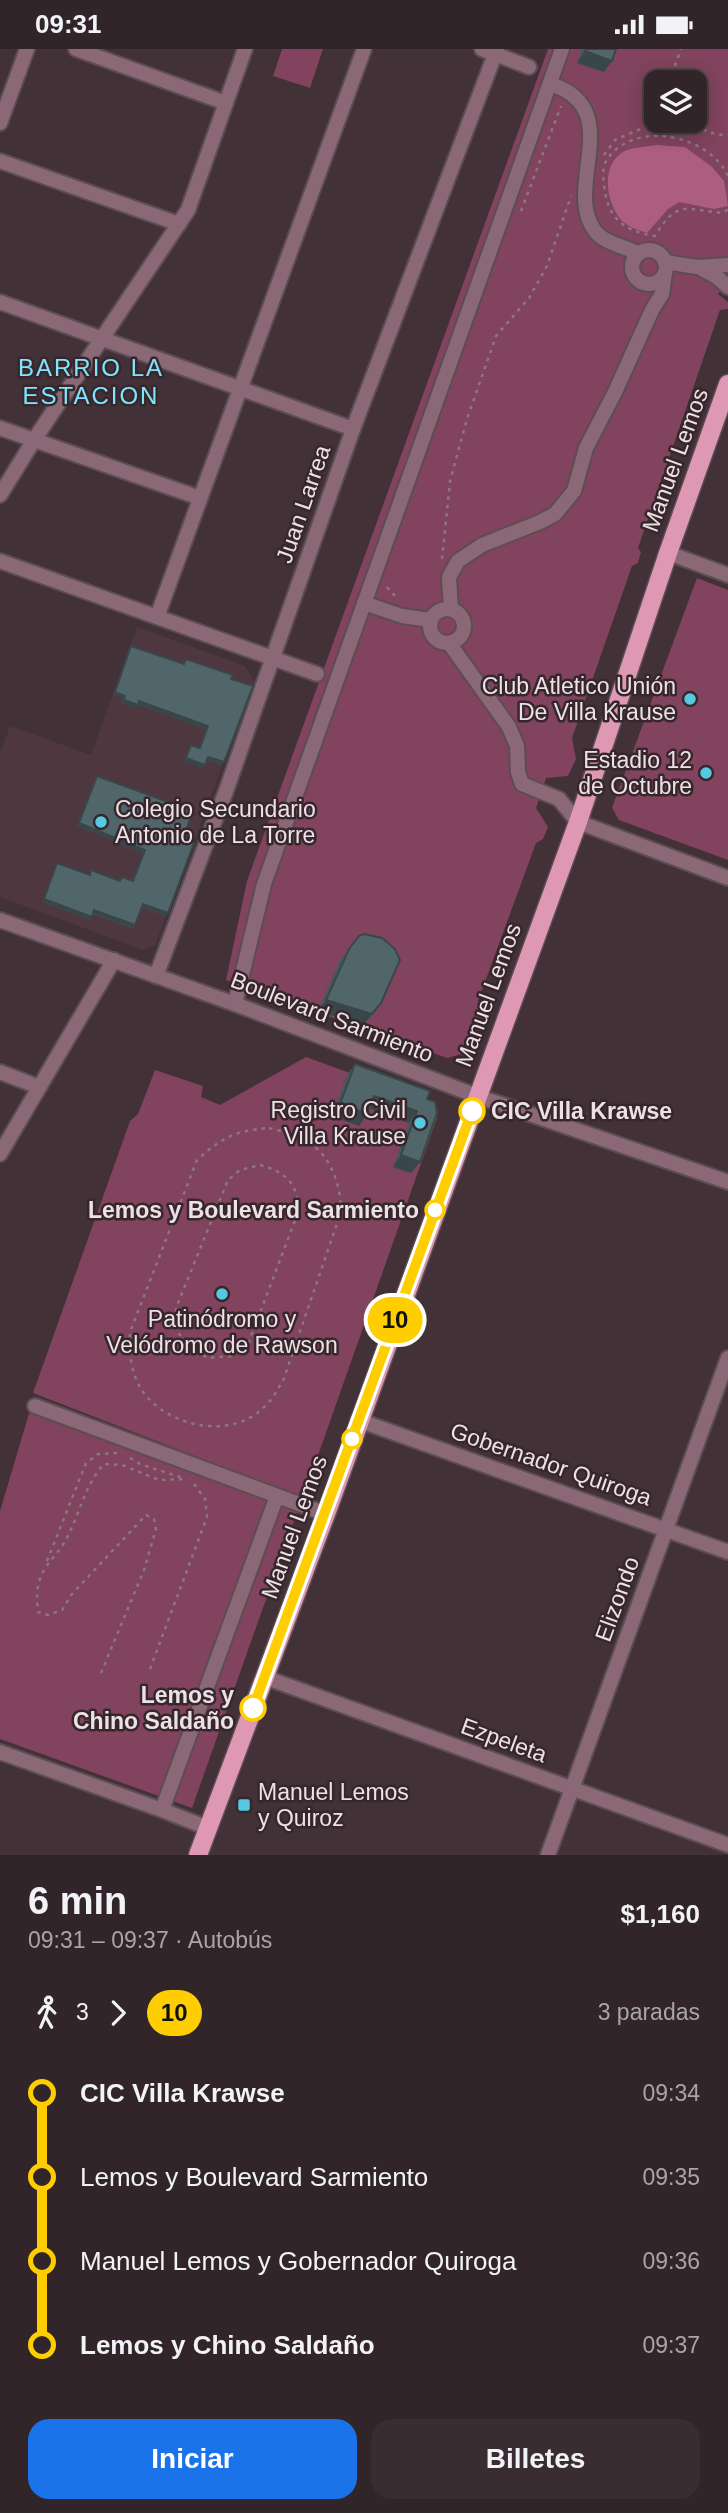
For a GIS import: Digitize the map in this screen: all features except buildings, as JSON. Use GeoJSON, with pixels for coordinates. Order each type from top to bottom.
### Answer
{"type":"FeatureCollection","features":[{"type":"Feature","properties":{"kind":"main road","name":"Manuel Lemos"},"geometry":{"type":"LineString","coordinates":[[198,1855],[326,1514],[578,822],[728,384]]}},
{"type":"Feature","properties":{"kind":"street"},"geometry":{"type":"LineString","coordinates":[[0,123],[27,49]]}},
{"type":"Feature","properties":{"kind":"street"},"geometry":{"type":"LineString","coordinates":[[76,49],[226,103]]}},
{"type":"Feature","properties":{"kind":"street"},"geometry":{"type":"LineString","coordinates":[[0,495],[188,210],[245,49]]}},
{"type":"Feature","properties":{"kind":"street"},"geometry":{"type":"LineString","coordinates":[[157,617],[364,49]]}},
{"type":"Feature","properties":{"kind":"street"},"geometry":{"type":"LineString","coordinates":[[235,1004],[264,884],[562,49]]}},
{"type":"Feature","properties":{"kind":"street"},"geometry":{"type":"LineString","coordinates":[[491,51],[530,67]]}},
{"type":"Feature","properties":{"kind":"street","name":"Juan Larrea"},"geometry":{"type":"LineString","coordinates":[[156,976],[491,51]]}},
{"type":"Feature","properties":{"kind":"street"},"geometry":{"type":"LineString","coordinates":[[451,609],[449,576],[458,561],[482,545],[540,523],[555,514],[574,491],[586,448],[662,294],[665,268],[659,252],[653,250],[638,253],[603,239],[590,223],[586,180],[590,130],[582,105],[566,89],[550,84]]}},
{"type":"Feature","properties":{"kind":"street"},"geometry":{"type":"LineString","coordinates":[[0,161],[178,224]]}},
{"type":"Feature","properties":{"kind":"street"},"geometry":{"type":"LineString","coordinates":[[638,253],[632,266],[639,281],[651,284],[657,282],[665,268]]}},
{"type":"Feature","properties":{"kind":"street"},"geometry":{"type":"LineString","coordinates":[[665,268],[728,265]]}},
{"type":"Feature","properties":{"kind":"street"},"geometry":{"type":"LineString","coordinates":[[697,267],[718,277],[728,287]]}},
{"type":"Feature","properties":{"kind":"street"},"geometry":{"type":"LineString","coordinates":[[0,302],[353,429]]}},
{"type":"Feature","properties":{"kind":"street"},"geometry":{"type":"LineString","coordinates":[[0,428],[200,498]]}},
{"type":"Feature","properties":{"kind":"street"},"geometry":{"type":"LineString","coordinates":[[668,553],[728,575]]}},
{"type":"Feature","properties":{"kind":"street"},"geometry":{"type":"LineString","coordinates":[[0,561],[317,674]]}},
{"type":"Feature","properties":{"kind":"street"},"geometry":{"type":"LineString","coordinates":[[364,603],[402,616],[430,620]]}},
{"type":"Feature","properties":{"kind":"street"},"geometry":{"type":"LineString","coordinates":[[449,643],[459,638],[464,627],[461,616],[451,609],[436,612],[430,620],[430,631],[438,640],[449,643],[509,727],[517,746],[519,780],[527,787],[559,799],[578,822],[728,878]]}},
{"type":"Feature","properties":{"kind":"street","name":"Boulevard Sarmiento"},"geometry":{"type":"LineString","coordinates":[[0,920],[235,1004],[477,1096],[728,1182]]}},
{"type":"Feature","properties":{"kind":"street"},"geometry":{"type":"LineString","coordinates":[[0,1153],[114,960]]}},
{"type":"Feature","properties":{"kind":"street"},"geometry":{"type":"LineString","coordinates":[[0,1072],[39,1087]]}},
{"type":"Feature","properties":{"kind":"street","name":"Elizondo"},"geometry":{"type":"LineString","coordinates":[[548,1855],[728,1358]]}},
{"type":"Feature","properties":{"kind":"street"},"geometry":{"type":"LineString","coordinates":[[35,1406],[326,1514]]}},
{"type":"Feature","properties":{"kind":"street","name":"Gobernador Quiroga"},"geometry":{"type":"LineString","coordinates":[[358,1420],[728,1552]]}},
{"type":"Feature","properties":{"kind":"street"},"geometry":{"type":"LineString","coordinates":[[162,1809],[277,1496]]}},
{"type":"Feature","properties":{"kind":"street","name":"Ezpeleta"},"geometry":{"type":"LineString","coordinates":[[264,1677],[728,1845]]}},
{"type":"Feature","properties":{"kind":"street"},"geometry":{"type":"LineString","coordinates":[[0,1752],[208,1828]]}},
{"type":"Feature","properties":{"kind":"path"},"geometry":{"type":"LineString","coordinates":[[673,70],[681,49]]}},
{"type":"Feature","properties":{"kind":"path"},"geometry":{"type":"LineString","coordinates":[[516,222],[566,89]]}},
{"type":"Feature","properties":{"kind":"path"},"geometry":{"type":"LineString","coordinates":[[604,189],[598,162],[615,140],[644,127]]}},
{"type":"Feature","properties":{"kind":"path"},"geometry":{"type":"LineString","coordinates":[[707,131],[718,135],[728,134]]}},
{"type":"Feature","properties":{"kind":"path"},"geometry":{"type":"LineString","coordinates":[[670,133],[672,138]]}},
{"type":"Feature","properties":{"kind":"path"},"geometry":{"type":"LineString","coordinates":[[728,176],[723,164],[688,140],[658,136],[630,140],[609,157],[603,169],[605,199],[617,222],[639,234],[654,236],[675,210],[686,207],[724,213],[728,209]]}},
{"type":"Feature","properties":{"kind":"path"},"geometry":{"type":"LineString","coordinates":[[441,565],[450,481],[467,419],[496,336],[529,298],[547,266],[572,193]]}},
{"type":"Feature","properties":{"kind":"path"},"geometry":{"type":"LineString","coordinates":[[383,581],[401,601]]}},
{"type":"Feature","properties":{"kind":"path"},"geometry":{"type":"LineString","coordinates":[[269,1128],[303,1138],[324,1155],[341,1193],[341,1212],[282,1381],[267,1405],[239,1423],[202,1427],[170,1416],[146,1397],[134,1374],[130,1353],[130,1332],[197,1160],[219,1140],[246,1130],[269,1128]]}},
{"type":"Feature","properties":{"kind":"path"},"geometry":{"type":"LineString","coordinates":[[260,1165],[274,1169],[291,1181],[298,1194],[299,1210],[247,1347],[231,1356],[209,1358],[191,1350],[177,1331],[176,1308],[228,1181],[240,1170],[260,1165]]}},
{"type":"Feature","properties":{"kind":"path"},"geometry":{"type":"LineString","coordinates":[[101,1673],[144,1570],[156,1529],[153,1519],[146,1515],[134,1525],[72,1594],[62,1610],[48,1615],[38,1612],[36,1598],[40,1580],[86,1463],[98,1454],[121,1453],[140,1464],[193,1481],[205,1499],[207,1517],[150,1669]]}},
{"type":"Feature","properties":{"kind":"path"},"geometry":{"type":"LineString","coordinates":[[46,1564],[66,1540],[95,1474],[104,1464],[122,1465],[136,1473],[159,1480],[174,1481],[184,1478]]}},
{"type":"Feature","properties":{"kind":"shaded area"},"geometry":{"type":"Polygon","coordinates":[[[282,49],[323,49],[310,88],[273,76],[282,49]]]}},
{"type":"Feature","properties":{"kind":"shaded area"},"geometry":{"type":"Polygon","coordinates":[[[548,49],[728,49],[728,282],[718,294],[728,302],[728,309],[720,310],[638,548],[641,552],[638,563],[632,566],[572,738],[576,759],[568,776],[546,778],[536,808],[548,827],[543,839],[536,843],[478,1001],[484,1017],[479,1031],[466,1037],[461,1054],[447,1058],[226,980],[247,881],[548,49]]]}},
{"type":"Feature","properties":{"kind":"shaded area"},"geometry":{"type":"Polygon","coordinates":[[[656,145],[685,147],[712,167],[724,181],[728,206],[714,209],[679,202],[668,209],[647,233],[622,221],[609,195],[608,175],[611,166],[623,152],[656,145]]]}},
{"type":"Feature","properties":{"kind":"shaded area","name":"Club Atletico Unión De Villa Krause"},"geometry":{"type":"Polygon","coordinates":[[[697,578],[728,590],[728,860],[619,820],[612,808],[697,578]]]}},
{"type":"Feature","properties":{"kind":"shaded area","name":"Colegio Secundario Antonio de La Torre"},"geometry":{"type":"Polygon","coordinates":[[[137,627],[245,666],[254,681],[155,945],[143,950],[0,897],[0,754],[10,726],[91,755],[137,627]]]}},
{"type":"Feature","properties":{"kind":"shaded area","name":"Patinódromo y Velódromo de Rawson"},"geometry":{"type":"Polygon","coordinates":[[[306,1057],[429,1102],[437,1118],[303,1498],[33,1393],[130,1121],[138,1114],[155,1070],[203,1086],[201,1097],[220,1105],[306,1057]]]}},
{"type":"Feature","properties":{"kind":"shaded area"},"geometry":{"type":"Polygon","coordinates":[[[30,1410],[297,1512],[192,1808],[0,1739],[0,1511],[30,1410]]]}},
{"type":"Feature","properties":{"kind":"bus line","name":"10"},"geometry":{"type":"LineString","coordinates":[[253,1708],[472,1111]]}},
{"type":"Feature","properties":{"kind":"place","name":"Club Atletico Unión De Villa Krause"},"geometry":{"type":"Point","coordinates":[690,699]}},
{"type":"Feature","properties":{"kind":"place","name":"Estadio 12 de Octubre"},"geometry":{"type":"Point","coordinates":[706,773]}},
{"type":"Feature","properties":{"kind":"place","name":"Colegio Secundario Antonio de La Torre"},"geometry":{"type":"Point","coordinates":[101,822]}},
{"type":"Feature","properties":{"kind":"place","name":"CIC Villa Krawse"},"geometry":{"type":"Point","coordinates":[472,1111]}},
{"type":"Feature","properties":{"kind":"place","name":"Registro Civil Villa Krause"},"geometry":{"type":"Point","coordinates":[420,1123]}},
{"type":"Feature","properties":{"kind":"place","name":"Lemos y Boulevard Sarmiento"},"geometry":{"type":"Point","coordinates":[435,1210]}},
{"type":"Feature","properties":{"kind":"place","name":"Patinódromo y Velódromo de Rawson"},"geometry":{"type":"Point","coordinates":[222,1294]}},
{"type":"Feature","properties":{"kind":"place","name":"Lemos y Chino Saldaño"},"geometry":{"type":"Point","coordinates":[253,1708]}},
{"type":"Feature","properties":{"kind":"place","name":"Manuel Lemos y Quiroz"},"geometry":{"type":"Point","coordinates":[244,1805]}},
{"type":"Feature","properties":{"kind":"district","name":"BARRIO LA ESTACION"},"geometry":{"type":"Point","coordinates":[91,381]}}]}
